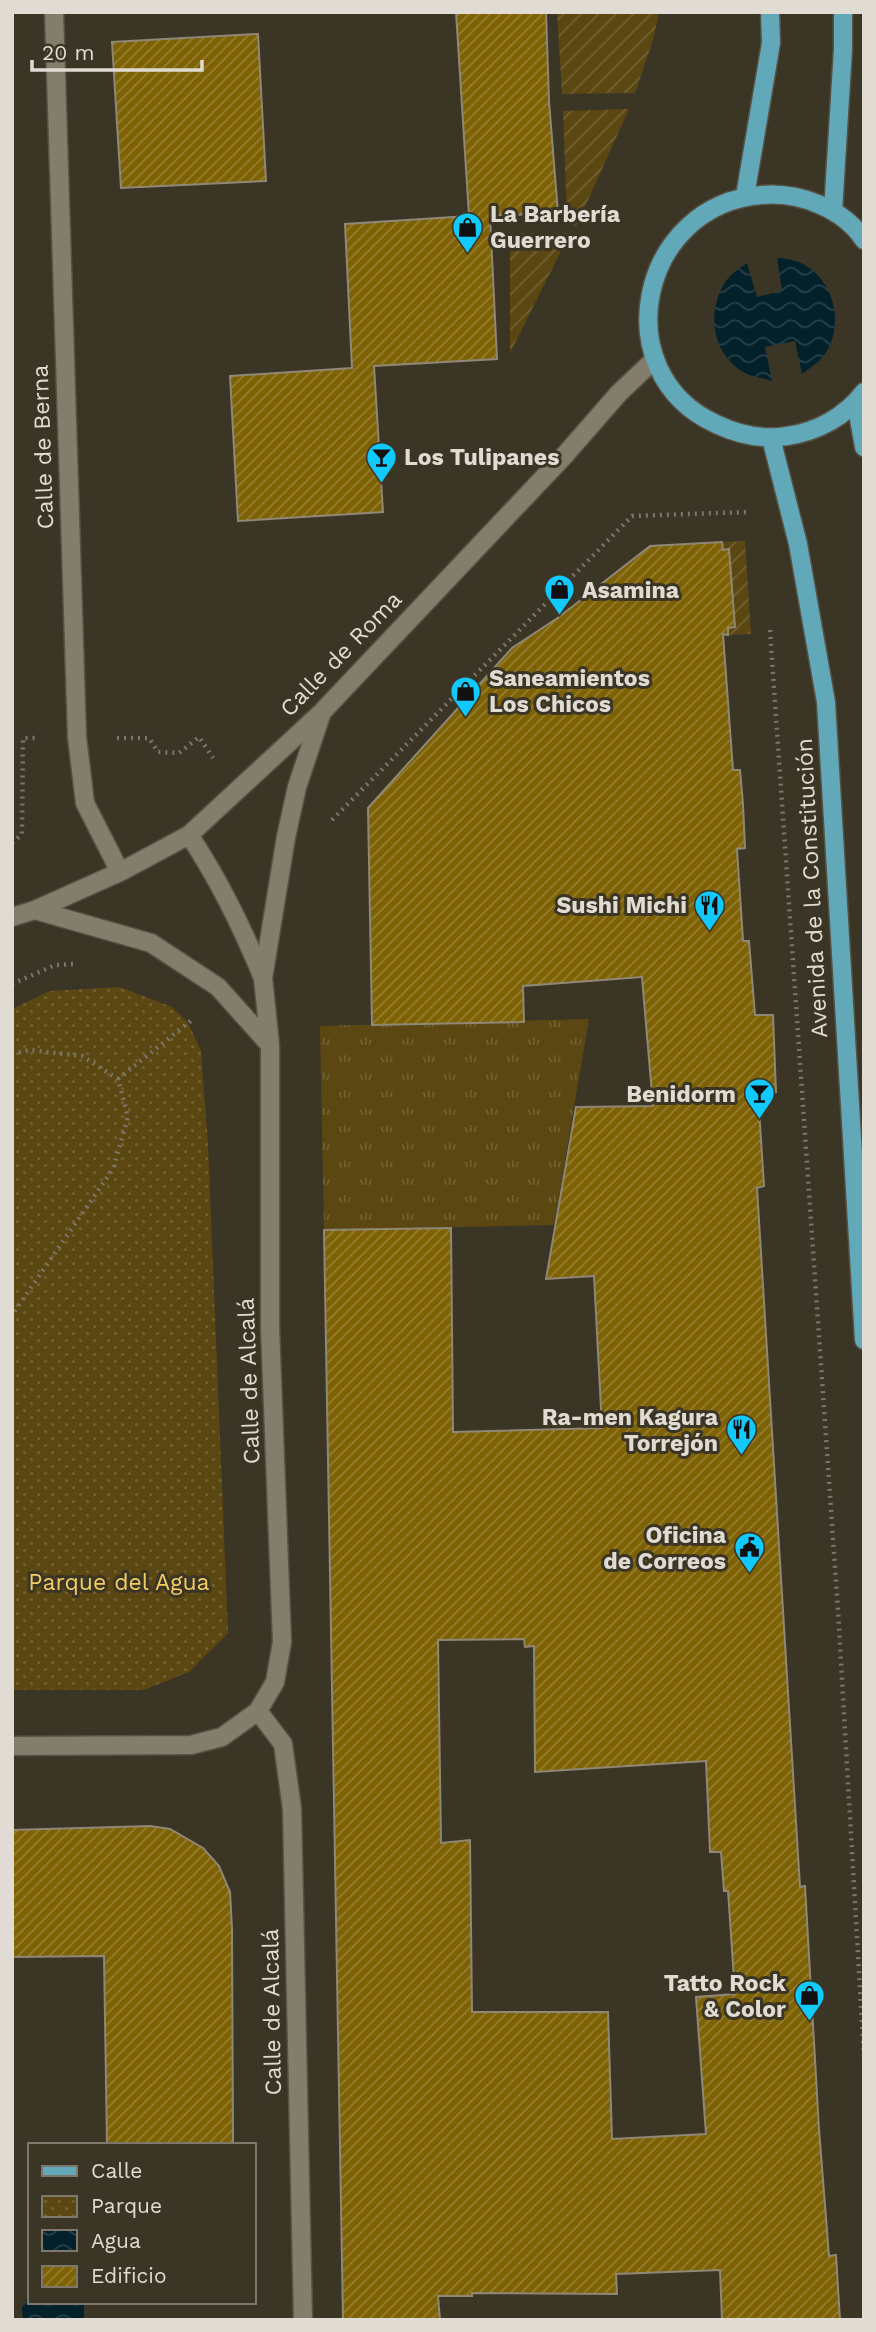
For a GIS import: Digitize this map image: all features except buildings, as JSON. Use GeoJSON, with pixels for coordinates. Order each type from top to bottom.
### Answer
{"type":"FeatureCollection","features":[{"type":"Feature","properties":{"kind":"main road"},"geometry":{"type":"LineString","coordinates":[[745,196],[771,43],[770,12]]}},
{"type":"Feature","properties":{"kind":"main road"},"geometry":{"type":"LineString","coordinates":[[833,211],[843,12]]}},
{"type":"Feature","properties":{"kind":"main road"},"geometry":{"type":"LineString","coordinates":[[860,397],[831,421],[802,434],[771,438],[735,434],[700,417],[672,391],[655,359],[648,326],[649,296],[657,268],[676,236],[706,211],[745,196],[775,194],[805,199],[833,211],[864,240]]}},
{"type":"Feature","properties":{"kind":"main road"},"geometry":{"type":"LineString","coordinates":[[860,397],[864,447]]}},
{"type":"Feature","properties":{"kind":"main road","name":"Avenida de la Constitución"},"geometry":{"type":"LineString","coordinates":[[771,438],[798,544],[826,702],[864,1340]]}},
{"type":"Feature","properties":{"kind":"street","name":"Calle de Berna"},"geometry":{"type":"LineString","coordinates":[[54,12],[77,737],[85,803],[120,872]]}},
{"type":"Feature","properties":{"kind":"street","name":"Calle de Roma"},"geometry":{"type":"LineString","coordinates":[[12,917],[35,910],[120,872],[189,835],[322,712],[555,466],[619,393],[655,359]]}},
{"type":"Feature","properties":{"kind":"street","name":"Calle de Alcalá"},"geometry":{"type":"LineString","coordinates":[[12,1746],[191,1745],[222,1737],[258,1711],[275,1682],[282,1642],[270,1327],[270,1045],[263,978],[297,787],[322,712]]}},
{"type":"Feature","properties":{"kind":"street","name":"Calle de Alcalá"},"geometry":{"type":"LineString","coordinates":[[189,835],[209,864],[238,916],[263,978]]}},
{"type":"Feature","properties":{"kind":"street"},"geometry":{"type":"LineString","coordinates":[[35,910],[151,943],[218,987],[270,1045]]}},
{"type":"Feature","properties":{"kind":"street","name":"Calle de Alcalá"},"geometry":{"type":"LineString","coordinates":[[258,1711],[283,1744],[292,1809],[303,2320]]}},
{"type":"Feature","properties":{"kind":"path"},"geometry":{"type":"LineString","coordinates":[[286,837],[323,844],[333,816],[632,516],[747,511],[755,520]]}},
{"type":"Feature","properties":{"kind":"path"},"geometry":{"type":"LineString","coordinates":[[770,623],[838,1596],[864,2058]]}},
{"type":"Feature","properties":{"kind":"path"},"geometry":{"type":"LineString","coordinates":[[12,844],[22,834],[23,738],[149,738],[158,752],[179,753],[199,737],[235,790]]}},
{"type":"Feature","properties":{"kind":"path"},"geometry":{"type":"LineString","coordinates":[[12,984],[55,965],[76,964]]}},
{"type":"Feature","properties":{"kind":"path"},"geometry":{"type":"LineString","coordinates":[[118,1079],[202,1013]]}},
{"type":"Feature","properties":{"kind":"path"},"geometry":{"type":"LineString","coordinates":[[12,1054],[30,1051],[82,1056],[118,1079],[128,1117],[113,1169],[12,1315]]}},
{"type":"Feature","properties":{"kind":"green space"},"geometry":{"type":"Polygon","coordinates":[[[557,12],[659,12],[653,40],[635,93],[562,94],[557,12]]]}},
{"type":"Feature","properties":{"kind":"green space"},"geometry":{"type":"Polygon","coordinates":[[[629,109],[576,227],[567,220],[563,111],[629,109]]]}},
{"type":"Feature","properties":{"kind":"green space"},"geometry":{"type":"Polygon","coordinates":[[[510,233],[570,233],[510,353],[510,233]]]}},
{"type":"Feature","properties":{"kind":"green space"},"geometry":{"type":"Polygon","coordinates":[[[745,541],[751,634],[728,635],[728,628],[735,627],[722,542],[745,541]]]}},
{"type":"Feature","properties":{"kind":"green space","name":"Parque del Agua"},"geometry":{"type":"Polygon","coordinates":[[[120,987],[172,1007],[188,1023],[201,1051],[208,1144],[228,1633],[189,1672],[144,1690],[12,1690],[12,1009],[50,991],[120,987]]]}},
{"type":"Feature","properties":{"kind":"green space"},"geometry":{"type":"Polygon","coordinates":[[[589,1019],[554,1225],[324,1230],[320,1026],[589,1019]]]}},
{"type":"Feature","properties":{"kind":"water"},"geometry":{"type":"Polygon","coordinates":[[[777,257],[800,263],[815,272],[830,295],[835,322],[828,349],[820,360],[802,374],[795,341],[765,347],[772,381],[748,374],[734,365],[719,343],[714,318],[716,305],[726,281],[747,263],[757,297],[782,291],[777,257]]]}},
{"type":"Feature","properties":{"kind":"water"},"geometry":{"type":"Polygon","coordinates":[[[28,2297],[28,2304],[83,2304],[84,2320],[23,2320],[22,2307],[28,2297]]]}},
{"type":"Feature","properties":{"kind":"place","name":"La Barbería Guerrero"},"geometry":{"type":"Point","coordinates":[467,254]}},
{"type":"Feature","properties":{"kind":"place","name":"Los Tulipanes"},"geometry":{"type":"Point","coordinates":[381,484]}},
{"type":"Feature","properties":{"kind":"place","name":"Asamina"},"geometry":{"type":"Point","coordinates":[559,617]}},
{"type":"Feature","properties":{"kind":"place","name":"Saneamientos Los Chicos"},"geometry":{"type":"Point","coordinates":[466,718]}},
{"type":"Feature","properties":{"kind":"place","name":"Sushi Michi"},"geometry":{"type":"Point","coordinates":[710,932]}},
{"type":"Feature","properties":{"kind":"place","name":"Benidorm"},"geometry":{"type":"Point","coordinates":[759,1121]}},
{"type":"Feature","properties":{"kind":"place","name":"Ra-men Kagura Torrejón"},"geometry":{"type":"Point","coordinates":[741,1457]}},
{"type":"Feature","properties":{"kind":"place","name":"Oficina de Correos"},"geometry":{"type":"Point","coordinates":[749,1575]}},
{"type":"Feature","properties":{"kind":"place","name":"Tatto Rock & Color"},"geometry":{"type":"Point","coordinates":[809,2023]}}]}
